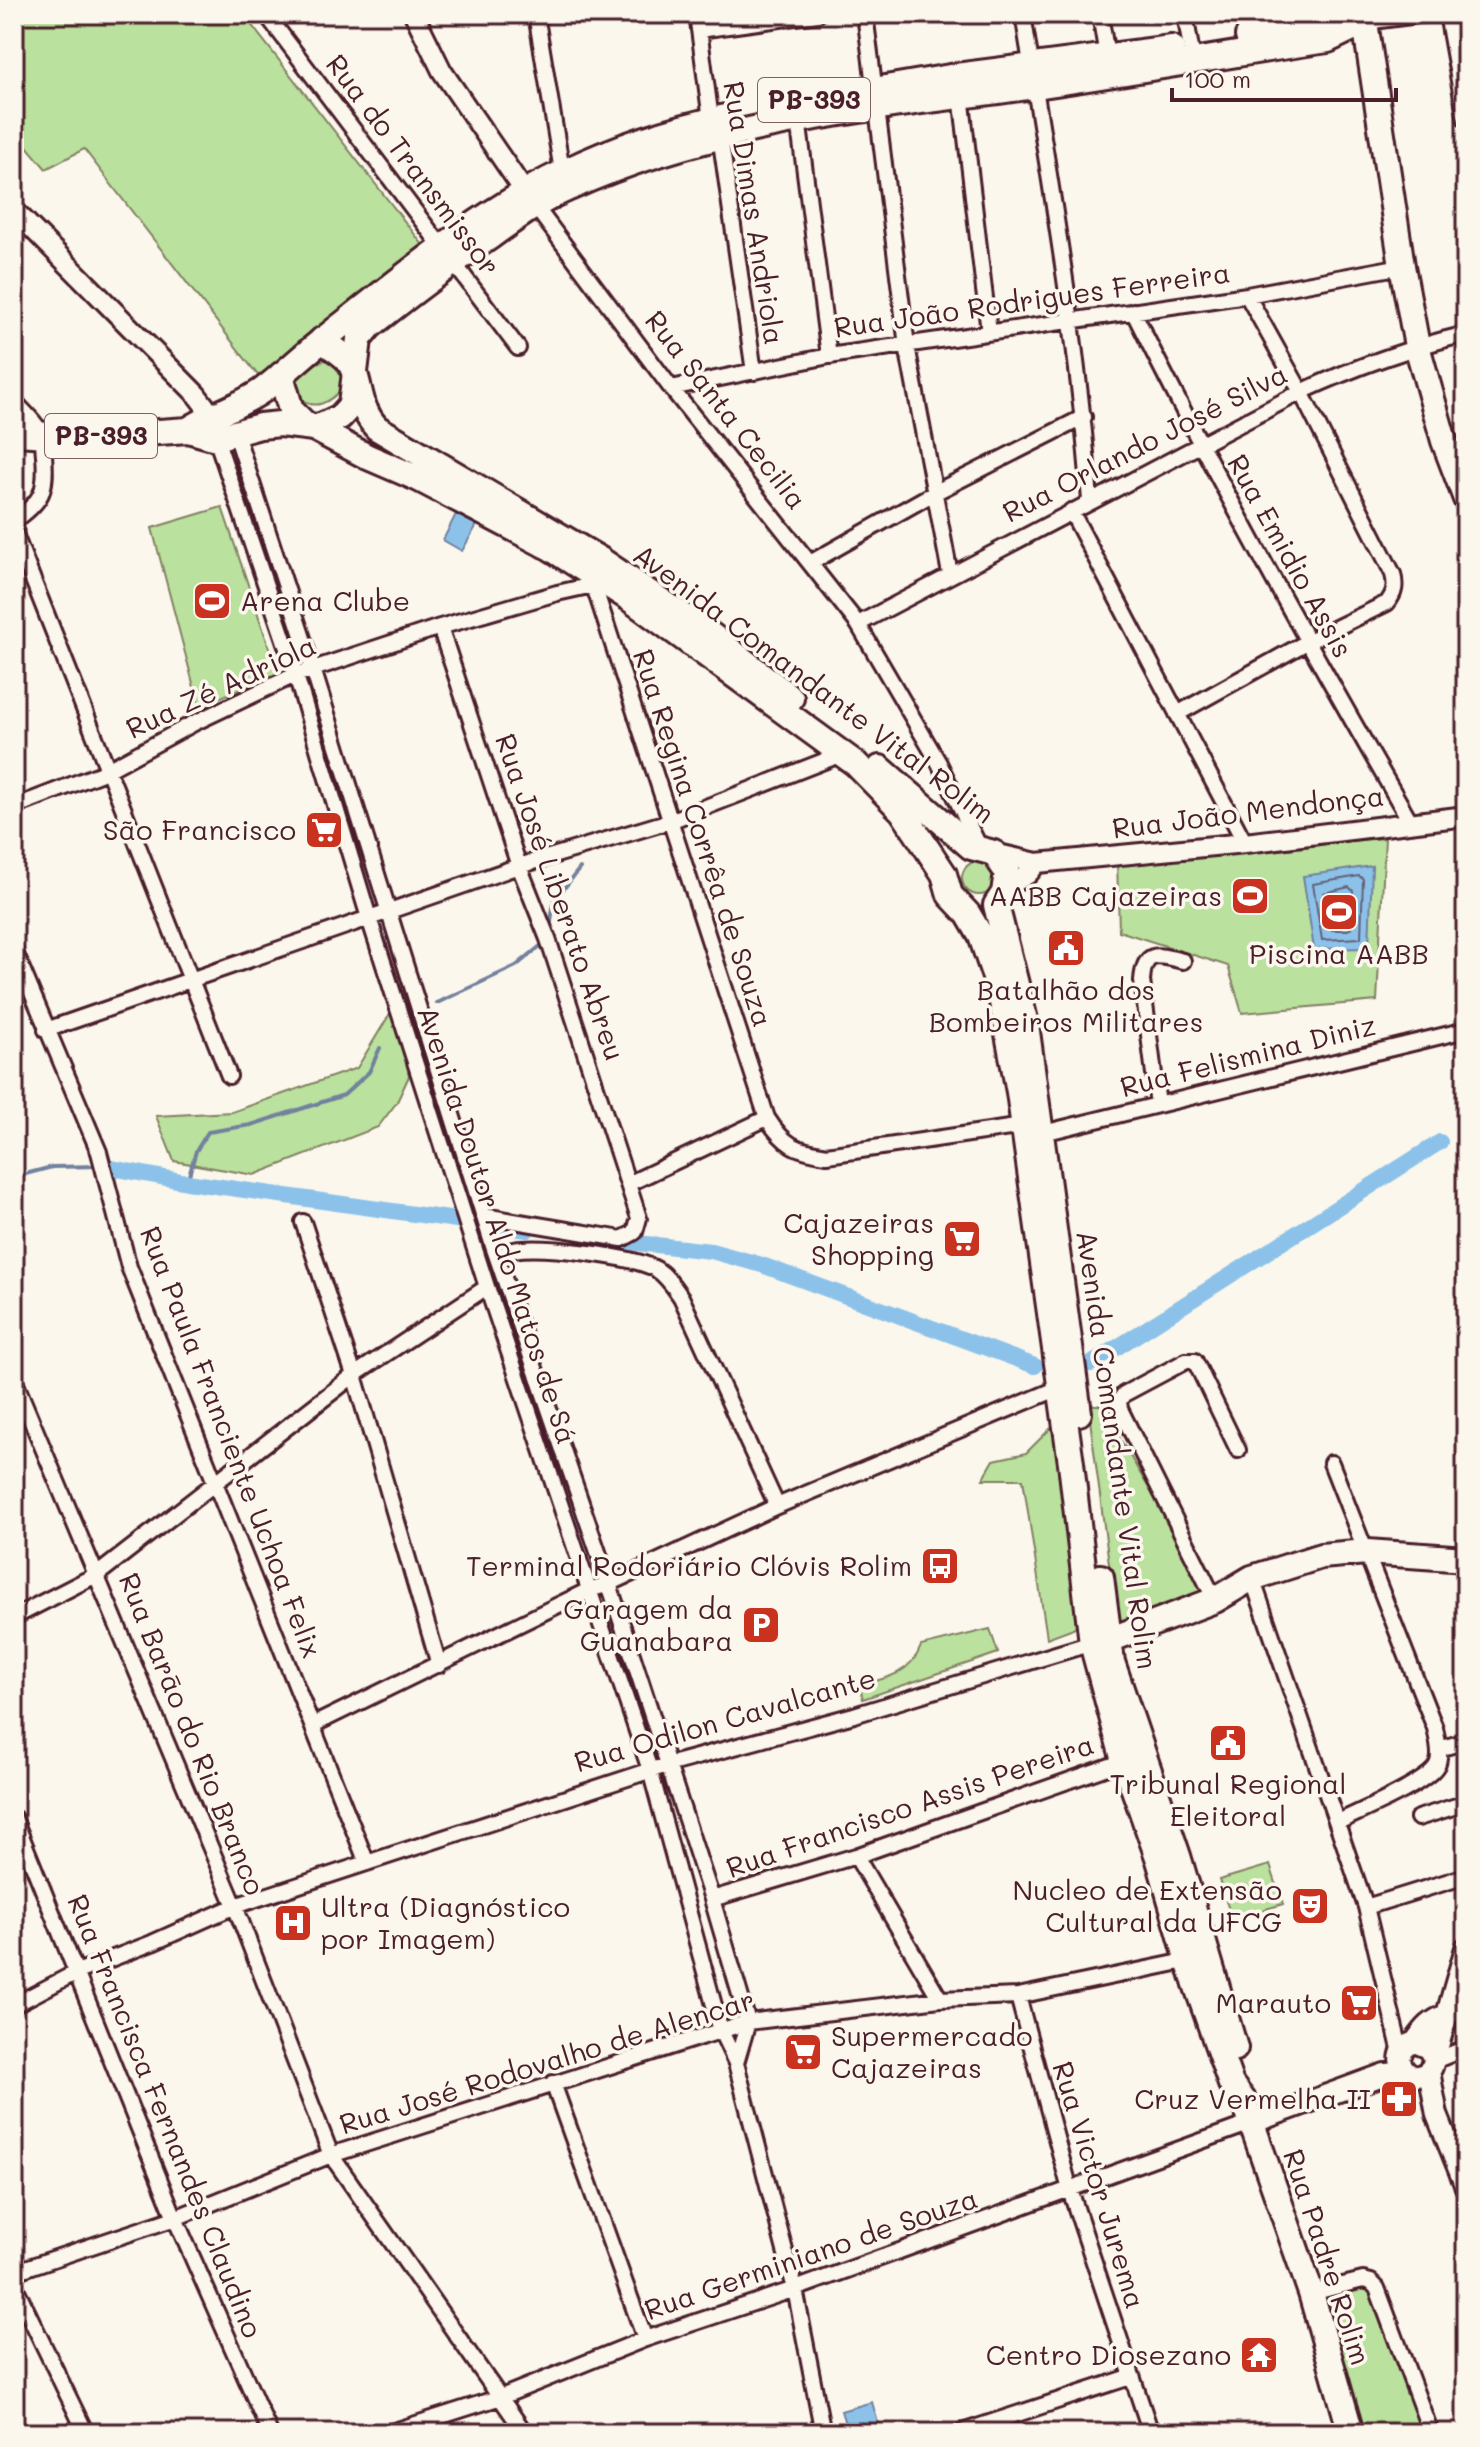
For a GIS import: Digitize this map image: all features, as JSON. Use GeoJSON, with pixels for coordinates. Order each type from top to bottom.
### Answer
{"type":"FeatureCollection","features":[{"type":"Feature","properties":{"kind":"main road","name":"PB-393"},"geometry":{"type":"LineString","coordinates":[[322,340],[530,200],[564,181],[612,170],[716,128],[876,100],[1191,53],[1328,40],[1364,18]]}},
{"type":"Feature","properties":{"kind":"main road","name":"PB-393"},"geometry":{"type":"LineString","coordinates":[[716,128],[798,119],[876,100],[961,95],[1107,56],[1191,53],[1262,24],[1364,18]]}},
{"type":"Feature","properties":{"kind":"main road"},"geometry":{"type":"LineString","coordinates":[[1364,18],[1417,346],[1444,441],[1466,499]]}},
{"type":"Feature","properties":{"kind":"main road","name":"PB-393"},"geometry":{"type":"LineString","coordinates":[[355,375],[359,339],[448,254]]}},
{"type":"Feature","properties":{"kind":"main road"},"geometry":{"type":"LineString","coordinates":[[322,340],[347,359],[355,375],[351,405],[340,417],[314,428],[296,417],[291,410],[281,375],[322,340]]}},
{"type":"Feature","properties":{"kind":"main road","name":"PB-393"},"geometry":{"type":"LineString","coordinates":[[220,429],[232,409],[281,375]]}},
{"type":"Feature","properties":{"kind":"main road","name":"Avenida Comandante Vital Rolim"},"geometry":{"type":"LineString","coordinates":[[355,375],[364,412],[377,428],[589,553],[707,632],[865,755],[1007,872],[1001,897],[1026,1024],[1033,1130],[1059,1388],[1100,1642],[1124,1761],[1198,1959]]}},
{"type":"Feature","properties":{"kind":"main road","name":"PB-393"},"geometry":{"type":"LineString","coordinates":[[14,433],[86,437],[270,425],[314,428]]}},
{"type":"Feature","properties":{"kind":"main road","name":"Avenida Comandante Vital Rolim"},"geometry":{"type":"LineString","coordinates":[[314,428],[549,547],[592,579],[630,599],[856,764],[902,811],[944,874],[950,895],[968,914],[981,936],[1000,992],[1019,1092],[1033,1130],[1100,1642],[1112,1662],[1178,1856],[1198,1959],[1231,2084],[1248,2112]]}},
{"type":"Feature","properties":{"kind":"main road"},"geometry":{"type":"LineString","coordinates":[[944,874],[952,861],[982,850]]}},
{"type":"Feature","properties":{"kind":"main road"},"geometry":{"type":"LineString","coordinates":[[968,914],[984,913],[1001,897]]}},
{"type":"Feature","properties":{"kind":"main road","name":"Rua Odilon Cavalcante"},"geometry":{"type":"LineString","coordinates":[[1100,1642],[1215,1600],[1252,1578],[1321,1556],[1367,1552],[1466,1559]]}},
{"type":"Feature","properties":{"kind":"main road"},"geometry":{"type":"LineString","coordinates":[[1466,1948],[1449,2014],[1427,2025],[1416,2059],[1419,2091],[1437,2115],[1466,2187]]}},
{"type":"Feature","properties":{"kind":"main road"},"geometry":{"type":"LineString","coordinates":[[1248,2112],[1385,2074],[1416,2059]]}},
{"type":"Feature","properties":{"kind":"main road","name":"Rua Padre Rolim"},"geometry":{"type":"LineString","coordinates":[[1248,2112],[1311,2293],[1351,2433]]}},
{"type":"Feature","properties":{"kind":"street","name":"Rua do Transmissor"},"geometry":{"type":"LineString","coordinates":[[266,14],[518,348]]}},
{"type":"Feature","properties":{"kind":"street","name":"Rua Santa Cecilia"},"geometry":{"type":"LineString","coordinates":[[414,14],[442,71],[530,200],[671,388],[858,624],[939,763],[982,850]]}},
{"type":"Feature","properties":{"kind":"street"},"geometry":{"type":"LineString","coordinates":[[536,14],[564,181]]}},
{"type":"Feature","properties":{"kind":"street","name":"Rua Dimas Andriola"},"geometry":{"type":"LineString","coordinates":[[697,14],[754,372]]}},
{"type":"Feature","properties":{"kind":"street"},"geometry":{"type":"LineString","coordinates":[[699,30],[818,14]]}},
{"type":"Feature","properties":{"kind":"street"},"geometry":{"type":"LineString","coordinates":[[865,14],[907,346],[950,574]]}},
{"type":"Feature","properties":{"kind":"street"},"geometry":{"type":"LineString","coordinates":[[1023,14],[1071,320],[1084,417],[1090,501]]}},
{"type":"Feature","properties":{"kind":"street"},"geometry":{"type":"LineString","coordinates":[[1100,14],[1107,56]]}},
{"type":"Feature","properties":{"kind":"street"},"geometry":{"type":"LineString","coordinates":[[1185,14],[1191,53]]}},
{"type":"Feature","properties":{"kind":"street"},"geometry":{"type":"LineString","coordinates":[[1364,18],[1426,14]]}},
{"type":"Feature","properties":{"kind":"street"},"geometry":{"type":"LineString","coordinates":[[1447,14],[1466,120]]}},
{"type":"Feature","properties":{"kind":"street"},"geometry":{"type":"LineString","coordinates":[[961,95],[989,332]]}},
{"type":"Feature","properties":{"kind":"street"},"geometry":{"type":"LineString","coordinates":[[798,119],[829,356]]}},
{"type":"Feature","properties":{"kind":"street"},"geometry":{"type":"LineString","coordinates":[[14,210],[196,394],[220,429]]}},
{"type":"Feature","properties":{"kind":"street","name":"Rua João Rodrigues Ferreira"},"geometry":{"type":"LineString","coordinates":[[671,388],[829,356],[1247,295],[1402,266]]}},
{"type":"Feature","properties":{"kind":"street"},"geometry":{"type":"LineString","coordinates":[[1177,714],[1307,642],[1387,603],[1396,585],[1301,392],[1247,295]]}},
{"type":"Feature","properties":{"kind":"street","name":"Rua Emidio Assis"},"geometry":{"type":"LineString","coordinates":[[1133,311],[1198,444],[1410,821]]}},
{"type":"Feature","properties":{"kind":"street","name":"Rua Orlando José Silva"},"geometry":{"type":"LineString","coordinates":[[858,624],[1301,392],[1358,366],[1417,346],[1466,334]]}},
{"type":"Feature","properties":{"kind":"street"},"geometry":{"type":"LineString","coordinates":[[14,401],[42,434],[45,484],[41,497],[30,510],[14,521]]}},
{"type":"Feature","properties":{"kind":"street"},"geometry":{"type":"LineString","coordinates":[[810,563],[934,493],[1084,417]]}},
{"type":"Feature","properties":{"kind":"street","name":"Avenida Doutor Aldo Matos de Sá"},"geometry":{"type":"LineString","coordinates":[[220,429],[313,669],[484,1219],[609,1584],[712,1899],[748,2022]]}},
{"type":"Feature","properties":{"kind":"street","name":"Avenida Doutor Aldo Matos de Sá"},"geometry":{"type":"LineString","coordinates":[[220,429],[369,918],[475,1250],[650,1770],[721,2031],[736,2063],[795,2289],[823,2433]]}},
{"type":"Feature","properties":{"kind":"street"},"geometry":{"type":"LineString","coordinates":[[1071,511],[1245,843]]}},
{"type":"Feature","properties":{"kind":"street"},"geometry":{"type":"LineString","coordinates":[[14,532],[229,1076]]}},
{"type":"Feature","properties":{"kind":"street","name":"Rua Zé Adriola"},"geometry":{"type":"LineString","coordinates":[[14,807],[109,769],[194,723],[295,675],[592,579]]}},
{"type":"Feature","properties":{"kind":"street","name":"Rua Regina Corrêa de Souza"},"geometry":{"type":"LineString","coordinates":[[592,579],[767,1118]]}},
{"type":"Feature","properties":{"kind":"street","name":"Rua José Liberato Abreu"},"geometry":{"type":"LineString","coordinates":[[440,627],[519,866],[548,939],[630,1183],[639,1226],[622,1239],[484,1219]]}},
{"type":"Feature","properties":{"kind":"street"},"geometry":{"type":"LineString","coordinates":[[46,1030],[519,866],[670,821],[842,754]]}},
{"type":"Feature","properties":{"kind":"street","name":"Rua João Mendonça"},"geometry":{"type":"LineString","coordinates":[[1037,863],[1245,843],[1466,816]]}},
{"type":"Feature","properties":{"kind":"street"},"geometry":{"type":"LineString","coordinates":[[982,850],[1037,863],[1001,897]]}},
{"type":"Feature","properties":{"kind":"street","name":"Rua Paula Franciente Uchoa Felix"},"geometry":{"type":"LineString","coordinates":[[14,950],[99,1152],[129,1267],[367,1863]]}},
{"type":"Feature","properties":{"kind":"street"},"geometry":{"type":"LineString","coordinates":[[1158,1105],[1142,981],[1143,967],[1158,955],[1183,961]]}},
{"type":"Feature","properties":{"kind":"street","name":"Rua Felismina Diniz"},"geometry":{"type":"LineString","coordinates":[[767,1118],[780,1139],[800,1150],[827,1155],[1033,1130],[1158,1105],[1466,1030]]}},
{"type":"Feature","properties":{"kind":"street"},"geometry":{"type":"LineString","coordinates":[[630,1183],[767,1118]]}},
{"type":"Feature","properties":{"kind":"street"},"geometry":{"type":"LineString","coordinates":[[303,1222],[354,1375],[439,1665]]}},
{"type":"Feature","properties":{"kind":"street"},"geometry":{"type":"LineString","coordinates":[[495,1252],[564,1251],[625,1260],[655,1269],[670,1281],[681,1297],[777,1506]]}},
{"type":"Feature","properties":{"kind":"street"},"geometry":{"type":"LineString","coordinates":[[14,1617],[98,1574],[354,1375],[487,1287]]}},
{"type":"Feature","properties":{"kind":"street"},"geometry":{"type":"LineString","coordinates":[[1215,1600],[1120,1409],[1119,1401],[1124,1394],[1174,1367],[1186,1361],[1195,1361],[1238,1450]]}},
{"type":"Feature","properties":{"kind":"street","name":"Rua Barāo do Rio Branco"},"geometry":{"type":"LineString","coordinates":[[14,1379],[235,1906],[331,2155],[525,2433]]}},
{"type":"Feature","properties":{"kind":"street"},"geometry":{"type":"LineString","coordinates":[[313,1725],[589,1590],[609,1584],[777,1506],[1059,1388]]}},
{"type":"Feature","properties":{"kind":"street"},"geometry":{"type":"LineString","coordinates":[[1331,1463],[1435,1728],[1439,1749],[1438,1763],[1428,1777],[1338,1822]]}},
{"type":"Feature","properties":{"kind":"street"},"geometry":{"type":"LineString","coordinates":[[1252,1578],[1366,1907],[1393,2012],[1416,2059],[1466,2048]]}},
{"type":"Feature","properties":{"kind":"street","name":"Rua Odilon Cavalcante"},"geometry":{"type":"LineString","coordinates":[[14,2005],[77,1972],[235,1906],[650,1770],[854,1715],[1100,1642]]}},
{"type":"Feature","properties":{"kind":"street"},"geometry":{"type":"LineString","coordinates":[[1439,1749],[1466,1741]]}},
{"type":"Feature","properties":{"kind":"street","name":"Rua Francisco Assis Pereira"},"geometry":{"type":"LineString","coordinates":[[712,1899],[856,1856],[1124,1761]]}},
{"type":"Feature","properties":{"kind":"street"},"geometry":{"type":"LineString","coordinates":[[1418,1818],[1466,1803]]}},
{"type":"Feature","properties":{"kind":"street","name":"Rua Francisca Fernandes Claudino"},"geometry":{"type":"LineString","coordinates":[[14,1818],[175,2218],[270,2433]]}},
{"type":"Feature","properties":{"kind":"street"},"geometry":{"type":"LineString","coordinates":[[856,1856],[940,1999]]}},
{"type":"Feature","properties":{"kind":"street"},"geometry":{"type":"LineString","coordinates":[[677,1870],[699,1862]]}},
{"type":"Feature","properties":{"kind":"street"},"geometry":{"type":"LineString","coordinates":[[1366,1907],[1466,1876]]}},
{"type":"Feature","properties":{"kind":"street","name":"Rua José Rodovalho de Alencar"},"geometry":{"type":"LineString","coordinates":[[14,2272],[175,2218],[331,2155],[748,2022],[940,1999],[1018,1996],[1198,1959]]}},
{"type":"Feature","properties":{"kind":"street","name":"Rua Victor Jurema"},"geometry":{"type":"LineString","coordinates":[[1018,1996],[1070,2190],[1151,2433]]}},
{"type":"Feature","properties":{"kind":"street"},"geometry":{"type":"LineString","coordinates":[[736,2063],[748,2022]]}},
{"type":"Feature","properties":{"kind":"street"},"geometry":{"type":"LineString","coordinates":[[553,2083],[645,2339]]}},
{"type":"Feature","properties":{"kind":"street","name":"Rua Germiniano de Souza"},"geometry":{"type":"LineString","coordinates":[[388,2433],[501,2397],[645,2339],[795,2289],[1070,2190],[1248,2112]]}},
{"type":"Feature","properties":{"kind":"street"},"geometry":{"type":"LineString","coordinates":[[1311,2293],[1363,2280],[1377,2288],[1431,2433]]}},
{"type":"Feature","properties":{"kind":"street"},"geometry":{"type":"LineString","coordinates":[[14,2284],[86,2433]]}},
{"type":"Feature","properties":{"kind":"street"},"geometry":{"type":"LineString","coordinates":[[959,2433],[976,2430],[1130,2377]]}},
{"type":"Feature","properties":{"kind":"green space"},"geometry":{"type":"Polygon","coordinates":[[[14,14],[243,14],[430,254],[260,378],[84,149],[46,169],[14,131],[14,14]]]}},
{"type":"Feature","properties":{"kind":"green space"},"geometry":{"type":"Polygon","coordinates":[[[327,359],[342,363],[344,386],[333,398],[322,403],[304,401],[299,396],[298,379],[309,367],[327,359]]]}},
{"type":"Feature","properties":{"kind":"green space","name":"Arena Clube"},"geometry":{"type":"Polygon","coordinates":[[[222,507],[278,674],[199,706],[152,528],[222,507]]]}},
{"type":"Feature","properties":{"kind":"green space","name":"AABB Cajazeiras"},"geometry":{"type":"Polygon","coordinates":[[[1385,838],[1377,1001],[1242,1013],[1228,966],[1119,931],[1117,860],[1385,838]]]}},
{"type":"Feature","properties":{"kind":"green space"},"geometry":{"type":"Polygon","coordinates":[[[979,861],[991,866],[996,878],[991,890],[979,895],[967,890],[962,878],[967,866],[979,861]]]}},
{"type":"Feature","properties":{"kind":"green space"},"geometry":{"type":"Polygon","coordinates":[[[397,1002],[409,1076],[397,1102],[378,1127],[254,1175],[174,1161],[156,1116],[232,1112],[357,1068],[397,1002]]]}},
{"type":"Feature","properties":{"kind":"green space"},"geometry":{"type":"Polygon","coordinates":[[[1088,1405],[1100,1405],[1210,1592],[1117,1624],[1088,1405]]]}},
{"type":"Feature","properties":{"kind":"green space"},"geometry":{"type":"Polygon","coordinates":[[[1056,1423],[1084,1624],[1047,1638],[1023,1479],[983,1479],[994,1460],[1026,1453],[1056,1423]]]}},
{"type":"Feature","properties":{"kind":"green space"},"geometry":{"type":"Polygon","coordinates":[[[990,1629],[998,1653],[863,1699],[859,1685],[904,1669],[921,1646],[990,1629]]]}},
{"type":"Feature","properties":{"kind":"green space"},"geometry":{"type":"Polygon","coordinates":[[[1270,1865],[1283,1904],[1232,1919],[1219,1880],[1270,1865]]]}},
{"type":"Feature","properties":{"kind":"green space"},"geometry":{"type":"Polygon","coordinates":[[[1369,2283],[1423,2433],[1364,2433],[1323,2299],[1369,2283]]]}},
{"type":"Feature","properties":{"kind":"water"},"geometry":{"type":"Polygon","coordinates":[[[456,514],[477,525],[462,551],[443,540],[456,514]]]}},
{"type":"Feature","properties":{"kind":"water","name":"Piscina AABB"},"geometry":{"type":"Polygon","coordinates":[[[1372,866],[1369,948],[1314,949],[1303,876],[1372,866]]]}},
{"type":"Feature","properties":{"kind":"water"},"geometry":{"type":"Polygon","coordinates":[[[872,2402],[881,2433],[848,2433],[841,2411],[872,2402]]]}},
{"type":"Feature","properties":{"kind":"waterway"},"geometry":{"type":"LineString","coordinates":[[550,928],[554,901],[580,868]]}},
{"type":"Feature","properties":{"kind":"waterway"},"geometry":{"type":"LineString","coordinates":[[437,1003],[516,966],[544,943]]}},
{"type":"Feature","properties":{"kind":"waterway"},"geometry":{"type":"LineString","coordinates":[[187,1182],[196,1151],[208,1132],[251,1125],[344,1095],[369,1072],[380,1048]]}},
{"type":"Feature","properties":{"kind":"waterway"},"geometry":{"type":"LineString","coordinates":[[1091,1364],[1440,1142]]}},
{"type":"Feature","properties":{"kind":"waterway"},"geometry":{"type":"LineString","coordinates":[[14,1177],[52,1167],[99,1166]]}},
{"type":"Feature","properties":{"kind":"waterway"},"geometry":{"type":"LineString","coordinates":[[112,1168],[187,1182],[527,1230]]}},
{"type":"Feature","properties":{"kind":"waterway"},"geometry":{"type":"LineString","coordinates":[[610,1240],[711,1251],[762,1265],[1035,1366]]}},
{"type":"Feature","properties":{"kind":"place","name":"Arena Clube"},"geometry":{"type":"Point","coordinates":[212,601]}},
{"type":"Feature","properties":{"kind":"place","name":"São Francisco"},"geometry":{"type":"Point","coordinates":[324,830]}},
{"type":"Feature","properties":{"kind":"place","name":"AABB Cajazeiras"},"geometry":{"type":"Point","coordinates":[1250,896]}},
{"type":"Feature","properties":{"kind":"place","name":"Piscina AABB"},"geometry":{"type":"Point","coordinates":[1339,912]}},
{"type":"Feature","properties":{"kind":"place","name":"Batalhão dos Bombeiros Militares"},"geometry":{"type":"Point","coordinates":[1066,948]}},
{"type":"Feature","properties":{"kind":"place","name":"Cajazeiras Shopping"},"geometry":{"type":"Point","coordinates":[962,1239]}},
{"type":"Feature","properties":{"kind":"place","name":"Terminal Rodoriário Clóvis Rolim"},"geometry":{"type":"Point","coordinates":[940,1566]}},
{"type":"Feature","properties":{"kind":"place","name":"Garagem da Guanabara"},"geometry":{"type":"Point","coordinates":[761,1625]}},
{"type":"Feature","properties":{"kind":"place","name":"Tribunal Regional Eleitoral"},"geometry":{"type":"Point","coordinates":[1228,1743]}},
{"type":"Feature","properties":{"kind":"place","name":"Nucleo de Extensão Cultural da UFCG"},"geometry":{"type":"Point","coordinates":[1310,1906]}},
{"type":"Feature","properties":{"kind":"place","name":"Ultra (Diagnóstico por Imagem)"},"geometry":{"type":"Point","coordinates":[293,1923]}},
{"type":"Feature","properties":{"kind":"place","name":"Marauto"},"geometry":{"type":"Point","coordinates":[1359,2003]}},
{"type":"Feature","properties":{"kind":"place","name":"Supermercado Cajazeiras"},"geometry":{"type":"Point","coordinates":[803,2052]}},
{"type":"Feature","properties":{"kind":"place","name":"Cruz Vermelha II"},"geometry":{"type":"Point","coordinates":[1399,2099]}},
{"type":"Feature","properties":{"kind":"place","name":"Centro Diosezano"},"geometry":{"type":"Point","coordinates":[1259,2355]}}]}
